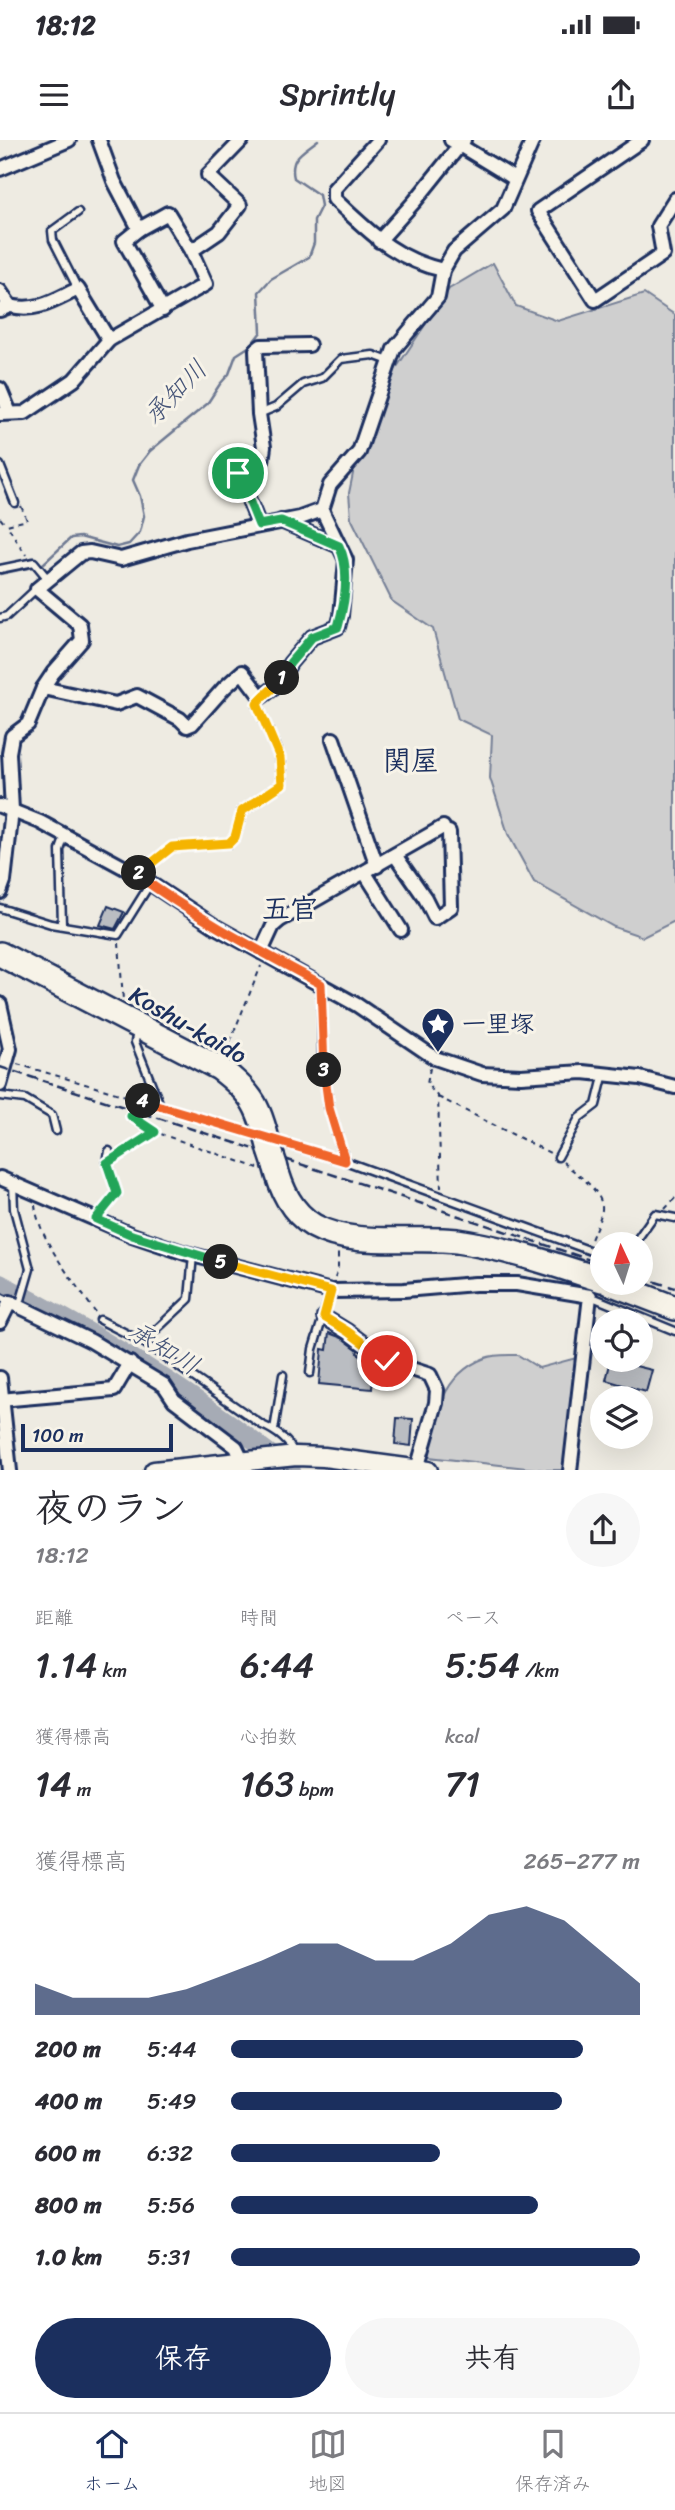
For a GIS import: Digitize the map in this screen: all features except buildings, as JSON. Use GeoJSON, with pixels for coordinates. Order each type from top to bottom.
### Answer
{"type":"FeatureCollection","features":[{"type":"Feature","properties":{"kind":"highway","name":"Koshu-kaido"},"geometry":{"type":"LineString","coordinates":[[0,954],[219,1068],[249,1093],[262,1118],[279,1181],[294,1209],[316,1227],[358,1237],[459,1242],[525,1256],[590,1279]]}},
{"type":"Feature","properties":{"kind":"highway","name":"Koshu-kaido"},"geometry":{"type":"LineString","coordinates":[[636,1295],[675,1308]]}},
{"type":"Feature","properties":{"kind":"main road"},"geometry":{"type":"LineString","coordinates":[[163,1470],[293,1456],[324,1457],[423,1470]]}},
{"type":"Feature","properties":{"kind":"street"},"geometry":{"type":"LineString","coordinates":[[0,169],[69,140]]}},
{"type":"Feature","properties":{"kind":"street"},"geometry":{"type":"LineString","coordinates":[[99,140],[114,181],[139,229]]}},
{"type":"Feature","properties":{"kind":"street"},"geometry":{"type":"LineString","coordinates":[[191,251],[219,232],[240,205],[208,175],[242,140]]}},
{"type":"Feature","properties":{"kind":"street"},"geometry":{"type":"LineString","coordinates":[[378,140],[334,189],[334,199],[379,241],[418,265],[443,270]]}},
{"type":"Feature","properties":{"kind":"street"},"geometry":{"type":"LineString","coordinates":[[43,688],[116,704],[137,696],[180,719],[187,726],[242,672],[261,697],[278,685],[290,663],[312,637],[338,627],[346,560],[322,510],[330,485],[359,452],[394,349],[438,297],[443,270],[454,251],[503,209],[533,140]]}},
{"type":"Feature","properties":{"kind":"street"},"geometry":{"type":"LineString","coordinates":[[642,140],[623,145],[538,211],[594,300],[663,254],[658,226],[675,199]]}},
{"type":"Feature","properties":{"kind":"street"},"geometry":{"type":"LineString","coordinates":[[379,241],[459,142],[515,179]]}},
{"type":"Feature","properties":{"kind":"street"},"geometry":{"type":"LineString","coordinates":[[0,389],[5,414],[25,413],[74,380],[109,340],[163,310],[206,284],[191,251],[168,213],[124,241],[163,310]]}},
{"type":"Feature","properties":{"kind":"street"},"geometry":{"type":"LineString","coordinates":[[0,291],[5,308],[27,310],[50,303],[78,289],[109,340]]}},
{"type":"Feature","properties":{"kind":"street"},"geometry":{"type":"LineString","coordinates":[[259,525],[238,473],[262,461],[264,447],[259,414],[256,350],[261,346],[309,345]]}},
{"type":"Feature","properties":{"kind":"street"},"geometry":{"type":"LineString","coordinates":[[0,892],[4,881],[12,736],[28,724],[43,688],[82,640],[80,625],[37,589],[39,569],[80,553],[90,552],[121,559],[187,540],[300,518],[322,510]]}},
{"type":"Feature","properties":{"kind":"street"},"geometry":{"type":"LineString","coordinates":[[281,521],[339,546]]}},
{"type":"Feature","properties":{"kind":"street"},"geometry":{"type":"LineString","coordinates":[[333,739],[371,869],[401,930]]}},
{"type":"Feature","properties":{"kind":"street"},"geometry":{"type":"LineString","coordinates":[[6,808],[136,874],[216,927],[321,984],[435,1058],[482,1074],[504,1076],[604,1073],[675,1087]]}},
{"type":"Feature","properties":{"kind":"street"},"geometry":{"type":"LineString","coordinates":[[263,953],[273,926],[280,920],[395,855],[446,830],[451,906],[435,918],[425,898],[395,855]]}},
{"type":"Feature","properties":{"kind":"street"},"geometry":{"type":"LineString","coordinates":[[0,1004],[10,1049],[0,1085]]}},
{"type":"Feature","properties":{"kind":"street"},"geometry":{"type":"LineString","coordinates":[[0,1178],[132,1235],[193,1255],[331,1291],[404,1290],[486,1284],[590,1286]]}},
{"type":"Feature","properties":{"kind":"street"},"geometry":{"type":"LineString","coordinates":[[570,1470],[607,1295]]}},
{"type":"Feature","properties":{"kind":"street"},"geometry":{"type":"LineString","coordinates":[[0,1322],[12,1302],[130,1363],[164,1385],[174,1400],[251,1460]]}},
{"type":"Feature","properties":{"kind":"street"},"geometry":{"type":"LineString","coordinates":[[324,1317],[387,1361],[430,1375],[437,1390],[423,1470]]}},
{"type":"Feature","properties":{"kind":"street"},"geometry":{"type":"LineString","coordinates":[[1,1400],[114,1390],[130,1363]]}},
{"type":"Feature","properties":{"kind":"street"},"geometry":{"type":"LineString","coordinates":[[0,1378],[10,1470]]}},
{"type":"Feature","properties":{"kind":"lane"},"geometry":{"type":"LineString","coordinates":[[78,212],[52,231],[52,240],[78,289]]}},
{"type":"Feature","properties":{"kind":"lane"},"geometry":{"type":"LineString","coordinates":[[259,414],[276,407],[303,384],[322,378],[341,359],[373,355],[389,361]]}},
{"type":"Feature","properties":{"kind":"lane"},"geometry":{"type":"LineString","coordinates":[[0,465],[15,503]]}},
{"type":"Feature","properties":{"kind":"lane"},"geometry":{"type":"LineString","coordinates":[[0,569],[39,569]]}},
{"type":"Feature","properties":{"kind":"lane"},"geometry":{"type":"LineString","coordinates":[[0,618],[7,616],[37,589]]}},
{"type":"Feature","properties":{"kind":"lane"},"geometry":{"type":"LineString","coordinates":[[136,874],[172,847],[229,843],[235,837],[242,811],[282,784],[280,758],[257,704],[261,697]]}},
{"type":"Feature","properties":{"kind":"lane"},"geometry":{"type":"LineString","coordinates":[[62,925],[60,850],[65,836]]}},
{"type":"Feature","properties":{"kind":"lane"},"geometry":{"type":"LineString","coordinates":[[0,908],[51,924],[118,935],[150,884]]}},
{"type":"Feature","properties":{"kind":"lane"},"geometry":{"type":"LineString","coordinates":[[321,984],[322,1057],[329,1108],[345,1161]]}},
{"type":"Feature","properties":{"kind":"lane"},"geometry":{"type":"LineString","coordinates":[[129,1020],[160,1105]]}},
{"type":"Feature","properties":{"kind":"lane"},"geometry":{"type":"LineString","coordinates":[[558,1157],[579,1118],[596,1105],[604,1073]]}},
{"type":"Feature","properties":{"kind":"lane"},"geometry":{"type":"LineString","coordinates":[[0,1096],[25,1099],[52,1115],[57,1131]]}},
{"type":"Feature","properties":{"kind":"lane"},"geometry":{"type":"LineString","coordinates":[[96,1219],[117,1193],[107,1163],[109,1151]]}},
{"type":"Feature","properties":{"kind":"lane"},"geometry":{"type":"LineString","coordinates":[[271,1151],[345,1161],[590,1251]]}},
{"type":"Feature","properties":{"kind":"lane"},"geometry":{"type":"LineString","coordinates":[[12,1302],[24,1289],[30,1269],[14,1209],[13,1183]]}},
{"type":"Feature","properties":{"kind":"lane"},"geometry":{"type":"LineString","coordinates":[[642,1232],[655,1214],[675,1218]]}},
{"type":"Feature","properties":{"kind":"lane"},"geometry":{"type":"LineString","coordinates":[[143,1342],[189,1299],[193,1255]]}},
{"type":"Feature","properties":{"kind":"lane"},"geometry":{"type":"LineString","coordinates":[[310,1373],[313,1349],[331,1291]]}},
{"type":"Feature","properties":{"kind":"lane"},"geometry":{"type":"LineString","coordinates":[[622,1295],[675,1331]]}},
{"type":"Feature","properties":{"kind":"lane"},"geometry":{"type":"LineString","coordinates":[[100,1320],[143,1342],[262,1425],[274,1430],[291,1446],[293,1456]]}},
{"type":"Feature","properties":{"kind":"lane"},"geometry":{"type":"LineString","coordinates":[[274,1430],[284,1375]]}},
{"type":"Feature","properties":{"kind":"path"},"geometry":{"type":"LineString","coordinates":[[7,526],[27,520],[24,508],[15,503]]}},
{"type":"Feature","properties":{"kind":"path"},"geometry":{"type":"LineString","coordinates":[[0,518],[39,569]]}},
{"type":"Feature","properties":{"kind":"path"},"geometry":{"type":"LineString","coordinates":[[118,935],[124,998],[129,1020]]}},
{"type":"Feature","properties":{"kind":"path"},"geometry":{"type":"LineString","coordinates":[[219,1068],[263,953]]}},
{"type":"Feature","properties":{"kind":"path"},"geometry":{"type":"LineString","coordinates":[[435,1058],[427,1084],[438,1097],[558,1157],[597,1193],[602,1211],[587,1250]]}},
{"type":"Feature","properties":{"kind":"path"},"geometry":{"type":"LineString","coordinates":[[7,1060],[23,1067],[160,1105],[271,1151],[263,1169],[155,1132],[131,1116],[132,1110],[141,1101]]}},
{"type":"Feature","properties":{"kind":"path"},"geometry":{"type":"LineString","coordinates":[[438,1097],[441,1196]]}},
{"type":"Feature","properties":{"kind":"path"},"geometry":{"type":"LineString","coordinates":[[107,1163],[155,1132]]}},
{"type":"Feature","properties":{"kind":"path"},"geometry":{"type":"LineString","coordinates":[[36,1193],[39,1220],[59,1261],[100,1320]]}},
{"type":"Feature","properties":{"kind":"path"},"geometry":{"type":"LineString","coordinates":[[659,1214],[675,1198]]}},
{"type":"Feature","properties":{"kind":"path"},"geometry":{"type":"LineString","coordinates":[[331,1291],[338,1270],[338,1245]]}},
{"type":"Feature","properties":{"kind":"shaded area"},"geometry":{"type":"Polygon","coordinates":[[[493,263],[516,306],[558,321],[644,294],[675,315],[675,921],[643,937],[614,927],[534,882],[508,834],[490,778],[492,735],[458,719],[433,629],[392,601],[351,518],[349,493],[365,415],[449,289],[493,263]]]}},
{"type":"Feature","properties":{"kind":"shaded area"},"geometry":{"type":"Polygon","coordinates":[[[518,1355],[539,1368],[576,1358],[563,1470],[429,1457],[443,1398],[459,1375],[470,1365],[489,1357],[518,1355]]]}},
{"type":"Feature","properties":{"kind":"waterway","name":"承知川"},"geometry":{"type":"LineString","coordinates":[[0,574],[42,565],[71,538],[80,537],[117,547],[129,544],[140,532],[144,516],[133,480],[139,465],[150,451],[207,404],[229,374],[236,355],[250,346],[261,332],[259,292],[271,279],[309,257],[314,243],[314,220],[321,206],[319,195],[294,178],[293,171],[298,156],[318,140]]}},
{"type":"Feature","properties":{"kind":"waterway","name":"承知川"},"geometry":{"type":"LineString","coordinates":[[0,1283],[151,1369],[223,1418],[291,1470]]}},
{"type":"Feature","properties":{"kind":"railway"},"geometry":{"type":"LineString","coordinates":[[0,1067],[590,1260]]}},
{"type":"Feature","properties":{"kind":"railway"},"geometry":{"type":"LineString","coordinates":[[653,1281],[675,1288]]}},
{"type":"Feature","properties":{"kind":"place","name":"一里塚"},"geometry":{"type":"Point","coordinates":[438,1054]}},
{"type":"Feature","properties":{"kind":"district","name":"関屋"},"geometry":{"type":"Point","coordinates":[411,760]}},
{"type":"Feature","properties":{"kind":"district","name":"五官"},"geometry":{"type":"Point","coordinates":[290,908]}},
{"type":"Feature","properties":{"kind":"route"},"geometry":{"type":"LineString","coordinates":[[238,473],[259,525],[281,521],[339,546],[346,560],[341,616],[338,627],[312,637],[302,647],[278,685],[261,697],[257,704],[280,758],[282,784],[242,811],[235,837],[229,843],[172,847],[136,874],[216,927],[321,984],[322,1057],[329,1108],[345,1161],[141,1101],[132,1110],[131,1116],[155,1132],[107,1163],[117,1193],[96,1219],[185,1253],[331,1291],[324,1317],[387,1361]]}}]}
